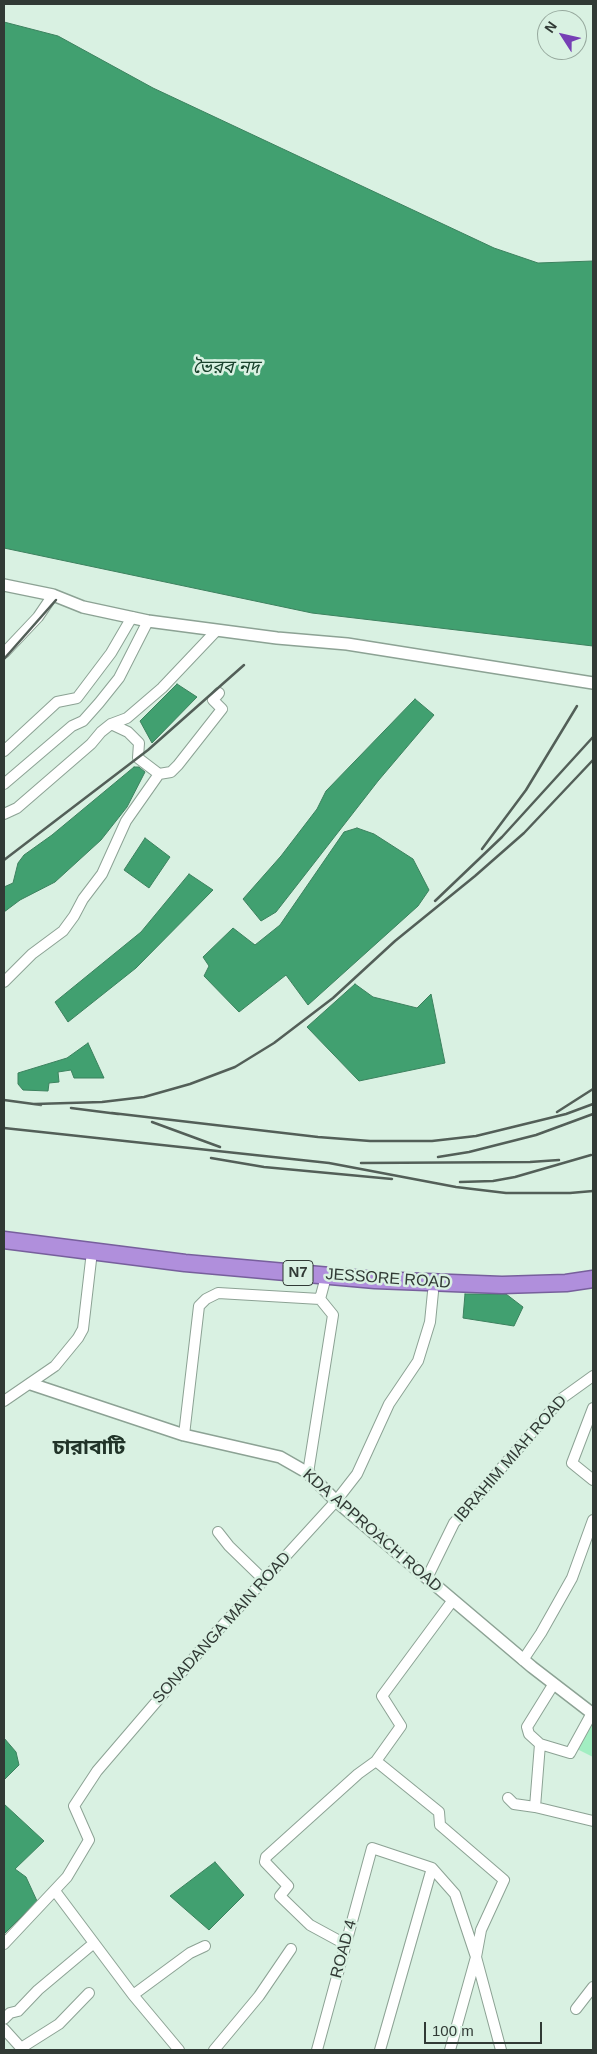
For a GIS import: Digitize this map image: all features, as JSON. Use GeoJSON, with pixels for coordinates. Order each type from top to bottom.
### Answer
{"type":"FeatureCollection","features":[{"type":"Feature","properties":{"kind":"highway","name":"JESSORE ROAD"},"geometry":{"type":"LineString","coordinates":[[4,1240],[185,1263],[375,1280],[502,1285],[566,1283],[593,1280]]}},
{"type":"Feature","properties":{"kind":"highway","name":"JESSORE ROAD"},"geometry":{"type":"LineString","coordinates":[[4,1249],[322,1292],[506,1294],[593,1290]]}},
{"type":"Feature","properties":{"kind":"street"},"geometry":{"type":"LineString","coordinates":[[4,585],[53,595],[83,606],[148,621],[347,644],[593,683]]}},
{"type":"Feature","properties":{"kind":"street"},"geometry":{"type":"LineString","coordinates":[[4,653],[38,617],[53,595]]}},
{"type":"Feature","properties":{"kind":"street"},"geometry":{"type":"LineString","coordinates":[[4,751],[57,702],[77,698],[110,653],[132,617]]}},
{"type":"Feature","properties":{"kind":"street"},"geometry":{"type":"LineString","coordinates":[[4,784],[72,726],[82,721],[100,703],[118,678],[148,621]]}},
{"type":"Feature","properties":{"kind":"street"},"geometry":{"type":"LineString","coordinates":[[4,814],[17,808],[42,788],[111,724],[127,718],[162,688],[218,630]]}},
{"type":"Feature","properties":{"kind":"street"},"geometry":{"type":"LineString","coordinates":[[4,982],[32,954],[63,931],[74,916],[83,898],[102,874],[126,821],[158,774],[170,772],[178,765],[222,709],[213,700],[218,693]]}},
{"type":"Feature","properties":{"kind":"street"},"geometry":{"type":"LineString","coordinates":[[111,724],[128,732],[139,743],[138,758],[158,774]]}},
{"type":"Feature","properties":{"kind":"street"},"geometry":{"type":"LineString","coordinates":[[4,1401],[31,1384],[54,1366],[71,1349],[83,1328],[91,1260]]}},
{"type":"Feature","properties":{"kind":"street"},"geometry":{"type":"LineString","coordinates":[[184,1435],[199,1306],[206,1299],[218,1293],[322,1292],[333,1315],[308,1474]]}},
{"type":"Feature","properties":{"kind":"street","name":"SONADANGA MAIN ROAD"},"geometry":{"type":"LineString","coordinates":[[4,1944],[67,1877],[89,1840],[74,1806],[88,1785],[205,1646],[336,1501],[357,1474],[389,1404],[418,1361],[430,1322],[433,1292]]}},
{"type":"Feature","properties":{"kind":"street","name":"IBRAHIM MIAH ROAD"},"geometry":{"type":"LineString","coordinates":[[427,1578],[454,1523],[561,1399],[593,1376]]}},
{"type":"Feature","properties":{"kind":"street","name":"KDA APPROACH ROAD"},"geometry":{"type":"LineString","coordinates":[[31,1384],[184,1435],[280,1457],[308,1474],[336,1501],[523,1660],[592,1714]]}},
{"type":"Feature","properties":{"kind":"street"},"geometry":{"type":"LineString","coordinates":[[593,1408],[572,1463],[593,1480]]}},
{"type":"Feature","properties":{"kind":"street"},"geometry":{"type":"LineString","coordinates":[[523,1660],[572,1578],[593,1520]]}},
{"type":"Feature","properties":{"kind":"street"},"geometry":{"type":"LineString","coordinates":[[218,1532],[229,1546],[264,1580]]}},
{"type":"Feature","properties":{"kind":"street"},"geometry":{"type":"LineString","coordinates":[[345,1944],[310,1925],[280,1896],[288,1886],[265,1859],[358,1774],[376,1761],[401,1726],[382,1696],[453,1600]]}},
{"type":"Feature","properties":{"kind":"street"},"geometry":{"type":"LineString","coordinates":[[553,1685],[527,1727],[529,1734],[540,1744],[570,1753],[592,1714]]}},
{"type":"Feature","properties":{"kind":"street"},"geometry":{"type":"LineString","coordinates":[[535,1807],[540,1744]]}},
{"type":"Feature","properties":{"kind":"street"},"geometry":{"type":"LineString","coordinates":[[376,1761],[439,1812],[440,1826],[504,1880],[481,1930],[476,1958],[450,2050]]}},
{"type":"Feature","properties":{"kind":"street"},"geometry":{"type":"LineString","coordinates":[[508,1798],[514,1804],[593,1821]]}},
{"type":"Feature","properties":{"kind":"street","name":"ROAD 4"},"geometry":{"type":"LineString","coordinates":[[317,2050],[372,1848],[432,1868]]}},
{"type":"Feature","properties":{"kind":"street"},"geometry":{"type":"LineString","coordinates":[[432,1868],[455,1894],[476,1958],[502,2050]]}},
{"type":"Feature","properties":{"kind":"street"},"geometry":{"type":"LineString","coordinates":[[380,2050],[432,1868]]}},
{"type":"Feature","properties":{"kind":"street"},"geometry":{"type":"LineString","coordinates":[[55,1891],[178,2050]]}},
{"type":"Feature","properties":{"kind":"street"},"geometry":{"type":"LineString","coordinates":[[4,2019],[10,2013],[18,2011],[38,1990],[94,1943]]}},
{"type":"Feature","properties":{"kind":"street"},"geometry":{"type":"LineString","coordinates":[[133,1994],[190,1953],[205,1946]]}},
{"type":"Feature","properties":{"kind":"street"},"geometry":{"type":"LineString","coordinates":[[214,2050],[259,1996],[291,1949]]}},
{"type":"Feature","properties":{"kind":"street"},"geometry":{"type":"LineString","coordinates":[[576,2009],[593,1987]]}},
{"type":"Feature","properties":{"kind":"street"},"geometry":{"type":"LineString","coordinates":[[4,2028],[22,2049],[59,2024],[89,1992]]}},
{"type":"Feature","properties":{"kind":"shaded area"},"geometry":{"type":"Polygon","coordinates":[[[590,1720],[593,1722],[593,1757],[577,1749],[590,1720]]]}},
{"type":"Feature","properties":{"kind":"water","name":"ভৈরব নদ"},"geometry":{"type":"Polygon","coordinates":[[[4,22],[58,36],[153,88],[494,248],[538,263],[593,261],[593,646],[312,613],[4,548],[4,22]]]}},
{"type":"Feature","properties":{"kind":"water"},"geometry":{"type":"Polygon","coordinates":[[[177,684],[197,697],[152,743],[140,721],[177,684]]]}},
{"type":"Feature","properties":{"kind":"water"},"geometry":{"type":"Polygon","coordinates":[[[415,699],[434,715],[378,781],[276,912],[261,921],[243,899],[281,856],[317,809],[326,791],[415,699]]]}},
{"type":"Feature","properties":{"kind":"water"},"geometry":{"type":"Polygon","coordinates":[[[134,767],[139,767],[145,772],[127,807],[101,840],[55,882],[20,900],[4,912],[4,887],[13,883],[18,863],[24,855],[52,835],[134,767]]]}},
{"type":"Feature","properties":{"kind":"water"},"geometry":{"type":"Polygon","coordinates":[[[357,828],[374,834],[413,859],[429,890],[418,906],[308,1005],[286,975],[239,1012],[204,976],[209,966],[203,957],[233,928],[255,945],[280,925],[344,832],[357,828]]]}},
{"type":"Feature","properties":{"kind":"water"},"geometry":{"type":"Polygon","coordinates":[[[145,838],[170,857],[149,888],[124,870],[145,838]]]}},
{"type":"Feature","properties":{"kind":"water"},"geometry":{"type":"Polygon","coordinates":[[[189,874],[213,890],[136,968],[68,1022],[55,1002],[141,932],[189,874]]]}},
{"type":"Feature","properties":{"kind":"water"},"geometry":{"type":"Polygon","coordinates":[[[355,984],[373,997],[417,1008],[431,994],[445,1063],[359,1081],[307,1027],[355,984]]]}},
{"type":"Feature","properties":{"kind":"water"},"geometry":{"type":"Polygon","coordinates":[[[88,1043],[104,1078],[74,1078],[71,1070],[58,1072],[59,1082],[49,1083],[48,1091],[23,1090],[18,1084],[18,1073],[67,1058],[88,1043]]]}},
{"type":"Feature","properties":{"kind":"water"},"geometry":{"type":"Polygon","coordinates":[[[465,1294],[506,1294],[523,1307],[514,1326],[463,1318],[465,1294]]]}},
{"type":"Feature","properties":{"kind":"water"},"geometry":{"type":"Polygon","coordinates":[[[4,1738],[16,1752],[19,1765],[4,1780],[4,1738]]]}},
{"type":"Feature","properties":{"kind":"water"},"geometry":{"type":"Polygon","coordinates":[[[4,1804],[44,1841],[15,1869],[26,1877],[37,1901],[4,1934],[4,1804]]]}},
{"type":"Feature","properties":{"kind":"water"},"geometry":{"type":"Polygon","coordinates":[[[215,1862],[244,1895],[209,1930],[170,1896],[215,1862]]]}},
{"type":"Feature","properties":{"kind":"railway"},"geometry":{"type":"LineString","coordinates":[[4,659],[56,600]]}},
{"type":"Feature","properties":{"kind":"railway"},"geometry":{"type":"LineString","coordinates":[[4,860],[148,750],[244,665]]}},
{"type":"Feature","properties":{"kind":"railway"},"geometry":{"type":"LineString","coordinates":[[482,849],[526,790],[577,706]]}},
{"type":"Feature","properties":{"kind":"railway"},"geometry":{"type":"LineString","coordinates":[[435,901],[502,837],[593,737]]}},
{"type":"Feature","properties":{"kind":"railway"},"geometry":{"type":"LineString","coordinates":[[35,1104],[102,1102],[144,1097],[190,1084],[235,1067],[274,1043],[333,998],[395,941],[475,876],[524,833],[593,760]]}},
{"type":"Feature","properties":{"kind":"railway"},"geometry":{"type":"LineString","coordinates":[[557,1112],[593,1089]]}},
{"type":"Feature","properties":{"kind":"railway"},"geometry":{"type":"LineString","coordinates":[[4,1100],[41,1105]]}},
{"type":"Feature","properties":{"kind":"railway"},"geometry":{"type":"LineString","coordinates":[[112,1113],[318,1137],[370,1141],[432,1141],[476,1136],[566,1114],[593,1104]]}},
{"type":"Feature","properties":{"kind":"railway"},"geometry":{"type":"LineString","coordinates":[[71,1108],[118,1114]]}},
{"type":"Feature","properties":{"kind":"railway"},"geometry":{"type":"LineString","coordinates":[[438,1157],[469,1152],[536,1135],[593,1114]]}},
{"type":"Feature","properties":{"kind":"railway"},"geometry":{"type":"LineString","coordinates":[[152,1122],[220,1147]]}},
{"type":"Feature","properties":{"kind":"railway"},"geometry":{"type":"LineString","coordinates":[[4,1128],[329,1163],[456,1187],[506,1193],[593,1191]]}},
{"type":"Feature","properties":{"kind":"railway"},"geometry":{"type":"LineString","coordinates":[[460,1182],[493,1181],[515,1177],[591,1155]]}},
{"type":"Feature","properties":{"kind":"railway"},"geometry":{"type":"LineString","coordinates":[[211,1158],[264,1167],[392,1179]]}},
{"type":"Feature","properties":{"kind":"railway"},"geometry":{"type":"LineString","coordinates":[[361,1163],[530,1162],[559,1160]]}},
{"type":"Feature","properties":{"kind":"district","name":"চারাবাটি"},"geometry":{"type":"Point","coordinates":[89,1448]}}]}
